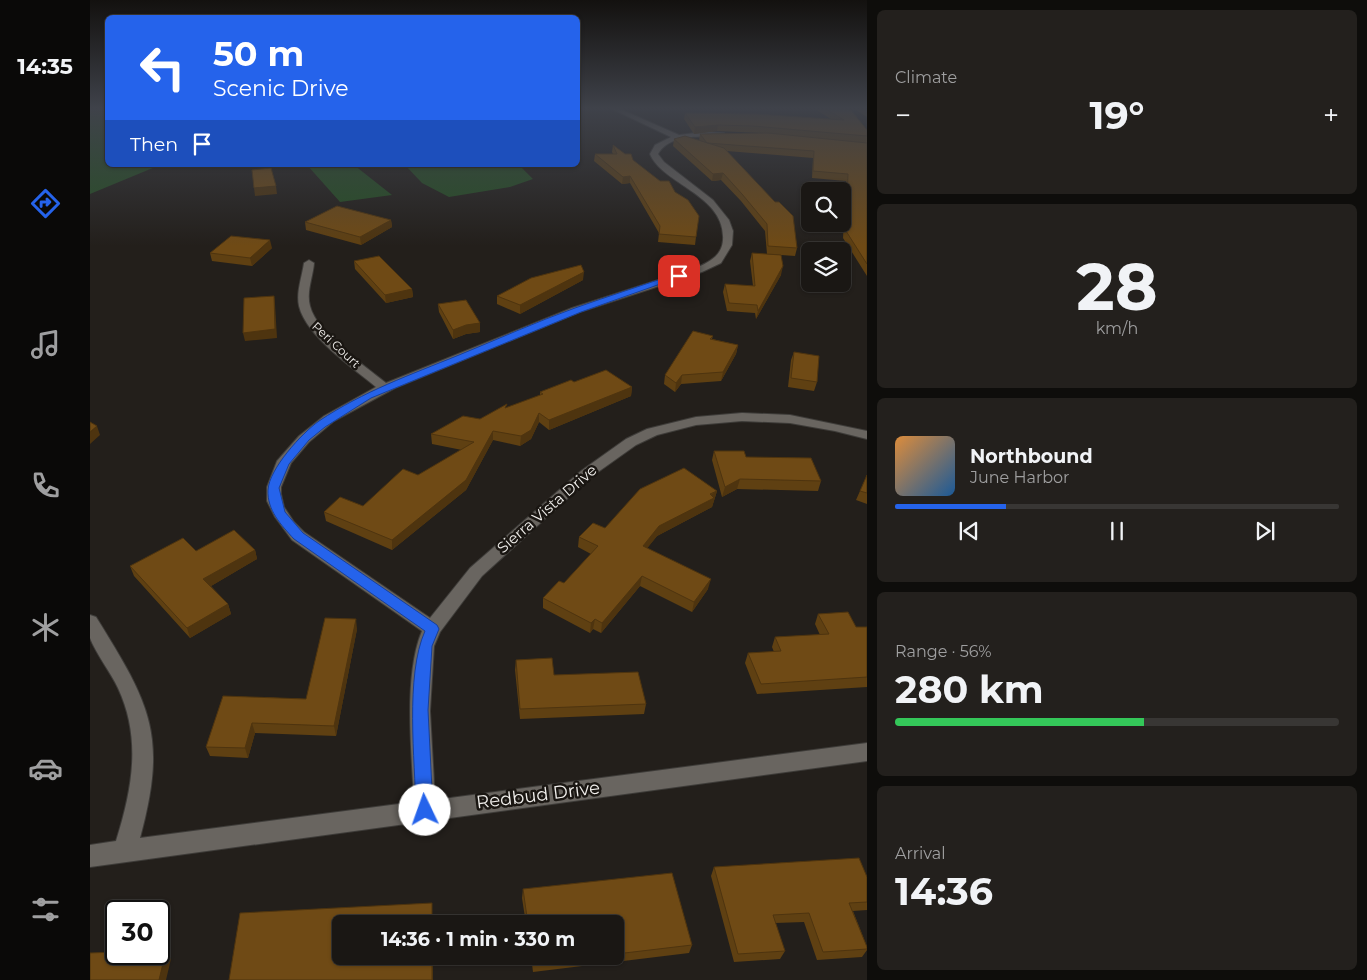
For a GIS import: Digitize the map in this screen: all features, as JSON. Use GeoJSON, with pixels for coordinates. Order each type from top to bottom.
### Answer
{"type":"FeatureCollection","features":[{"type":"Feature","properties":{"kind":"street"},"geometry":{"type":"LineString","coordinates":[[432,629],[298,536],[280,513],[275,503],[274,488],[278,476],[292,453],[305,438],[335,414],[385,388],[578,310],[696,270],[718,260],[728,243],[728,227],[724,218],[704,197],[654,155]]}},
{"type":"Feature","properties":{"kind":"street","name":"Peri Court"},"geometry":{"type":"LineString","coordinates":[[309,263],[304,305],[310,321],[349,358],[385,388]]}},
{"type":"Feature","properties":{"kind":"street","name":"Sierra Vista Drive"},"geometry":{"type":"LineString","coordinates":[[425,810],[420,710],[425,646],[432,629],[476,572],[586,474],[617,450],[652,432],[696,421],[756,417],[810,422],[867,435]]}},
{"type":"Feature","properties":{"kind":"street"},"geometry":{"type":"LineString","coordinates":[[90,622],[120,673],[139,717],[143,743],[143,775],[126,851]]}},
{"type":"Feature","properties":{"kind":"street","name":"Redbud Drive"},"geometry":{"type":"LineString","coordinates":[[90,856],[867,752]]}},
{"type":"Feature","properties":{"kind":"green space"},"geometry":{"type":"Polygon","coordinates":[[[90,155],[105,155],[105,167],[155,167],[90,194],[90,155]]]}},
{"type":"Feature","properties":{"kind":"green space"},"geometry":{"type":"Polygon","coordinates":[[[309,167],[357,167],[392,195],[340,202],[309,167]]]}},
{"type":"Feature","properties":{"kind":"green space"},"geometry":{"type":"Polygon","coordinates":[[[407,167],[521,167],[533,179],[510,187],[449,197],[422,183],[407,167]]]}},
{"type":"Feature","properties":{"kind":"building"},"geometry":{"type":"Polygon","coordinates":[[[596,155],[631,155],[633,160],[660,181],[669,181],[675,192],[688,200],[699,216],[696,237],[659,234],[660,226],[630,176],[623,177],[596,155]]]}},
{"type":"Feature","properties":{"kind":"building"},"geometry":{"type":"Polygon","coordinates":[[[692,155],[730,155],[775,202],[779,202],[793,216],[797,248],[768,246],[767,224],[723,173],[713,174],[692,155]]]}},
{"type":"Feature","properties":{"kind":"building"},"geometry":{"type":"Polygon","coordinates":[[[814,155],[867,155],[867,264],[847,232],[851,232],[851,182],[848,182],[848,174],[813,171],[814,155]]]}},
{"type":"Feature","properties":{"kind":"building"},"geometry":{"type":"Polygon","coordinates":[[[271,168],[276,186],[254,188],[252,170],[271,168]]]}},
{"type":"Feature","properties":{"kind":"building"},"geometry":{"type":"Polygon","coordinates":[[[337,206],[391,220],[360,237],[305,222],[337,206]]]}},
{"type":"Feature","properties":{"kind":"building"},"geometry":{"type":"Polygon","coordinates":[[[231,236],[270,240],[250,258],[210,253],[231,236]]]}},
{"type":"Feature","properties":{"kind":"building"},"geometry":{"type":"Polygon","coordinates":[[[752,253],[781,255],[783,266],[758,311],[757,305],[729,303],[725,284],[755,286],[752,253]]]}},
{"type":"Feature","properties":{"kind":"building"},"geometry":{"type":"Polygon","coordinates":[[[379,256],[412,289],[385,295],[354,261],[379,256]]]}},
{"type":"Feature","properties":{"kind":"building"},"geometry":{"type":"Polygon","coordinates":[[[581,265],[584,272],[520,305],[497,296],[531,278],[581,265]]]}},
{"type":"Feature","properties":{"kind":"building"},"geometry":{"type":"Polygon","coordinates":[[[274,296],[275,329],[243,333],[244,298],[274,296]]]}},
{"type":"Feature","properties":{"kind":"building"},"geometry":{"type":"Polygon","coordinates":[[[466,300],[480,323],[466,325],[453,330],[438,304],[466,300]]]}},
{"type":"Feature","properties":{"kind":"building"},"geometry":{"type":"Polygon","coordinates":[[[693,331],[713,336],[710,339],[738,345],[723,372],[682,375],[676,383],[665,375],[693,331]]]}},
{"type":"Feature","properties":{"kind":"building"},"geometry":{"type":"Polygon","coordinates":[[[794,352],[819,356],[817,382],[791,378],[794,352]]]}},
{"type":"Feature","properties":{"kind":"building"},"geometry":{"type":"Polygon","coordinates":[[[606,370],[632,387],[549,420],[539,413],[531,430],[521,436],[493,431],[466,480],[392,540],[324,512],[340,497],[363,506],[403,469],[418,475],[474,442],[431,434],[463,416],[480,419],[507,404],[505,408],[543,394],[540,392],[571,380],[574,382],[606,370]]]}},
{"type":"Feature","properties":{"kind":"building"},"geometry":{"type":"Polygon","coordinates":[[[90,422],[97,426],[90,432],[90,422]]]}},
{"type":"Feature","properties":{"kind":"building"},"geometry":{"type":"Polygon","coordinates":[[[714,451],[744,451],[746,457],[811,458],[821,481],[740,479],[725,487],[714,451]]]}},
{"type":"Feature","properties":{"kind":"building"},"geometry":{"type":"Polygon","coordinates":[[[684,468],[717,491],[710,494],[714,498],[659,526],[643,546],[711,579],[694,602],[642,576],[602,623],[595,619],[591,623],[543,598],[559,581],[564,583],[598,546],[579,537],[593,523],[605,528],[640,489],[684,468]]]}},
{"type":"Feature","properties":{"kind":"building"},"geometry":{"type":"Polygon","coordinates":[[[867,475],[867,493],[860,491],[867,475]]]}},
{"type":"Feature","properties":{"kind":"building"},"geometry":{"type":"Polygon","coordinates":[[[234,530],[255,550],[203,579],[228,604],[187,628],[130,566],[183,538],[196,551],[234,530]]]}},
{"type":"Feature","properties":{"kind":"building"},"geometry":{"type":"Polygon","coordinates":[[[848,612],[856,627],[867,627],[867,677],[761,684],[748,653],[781,651],[775,637],[829,634],[818,614],[848,612]]]}},
{"type":"Feature","properties":{"kind":"building"},"geometry":{"type":"Polygon","coordinates":[[[325,618],[356,619],[334,726],[252,723],[245,748],[206,747],[223,696],[306,699],[325,618]]]}},
{"type":"Feature","properties":{"kind":"building"},"geometry":{"type":"Polygon","coordinates":[[[552,658],[554,675],[638,672],[646,704],[520,709],[516,660],[552,658]]]}},
{"type":"Feature","properties":{"kind":"building"},"geometry":{"type":"Polygon","coordinates":[[[859,858],[867,877],[867,902],[849,903],[867,949],[823,952],[809,913],[773,915],[785,951],[738,954],[714,867],[859,858]]]}},
{"type":"Feature","properties":{"kind":"building"},"geometry":{"type":"Polygon","coordinates":[[[672,873],[692,945],[624,953],[624,915],[527,915],[523,889],[672,873]]]}},
{"type":"Feature","properties":{"kind":"building"},"geometry":{"type":"Polygon","coordinates":[[[432,903],[432,915],[332,915],[332,965],[432,965],[432,980],[229,980],[240,913],[432,903]]]}},
{"type":"Feature","properties":{"kind":"building"},"geometry":{"type":"Polygon","coordinates":[[[105,952],[105,965],[163,965],[159,980],[90,980],[90,953],[105,952]]]}},
{"type":"Feature","properties":{"kind":"route"},"geometry":{"type":"LineString","coordinates":[[425,810],[420,710],[425,646],[432,629],[298,536],[288,526],[275,503],[274,488],[278,476],[284,464],[305,438],[335,414],[368,396],[549,321],[679,276]]}}]}
